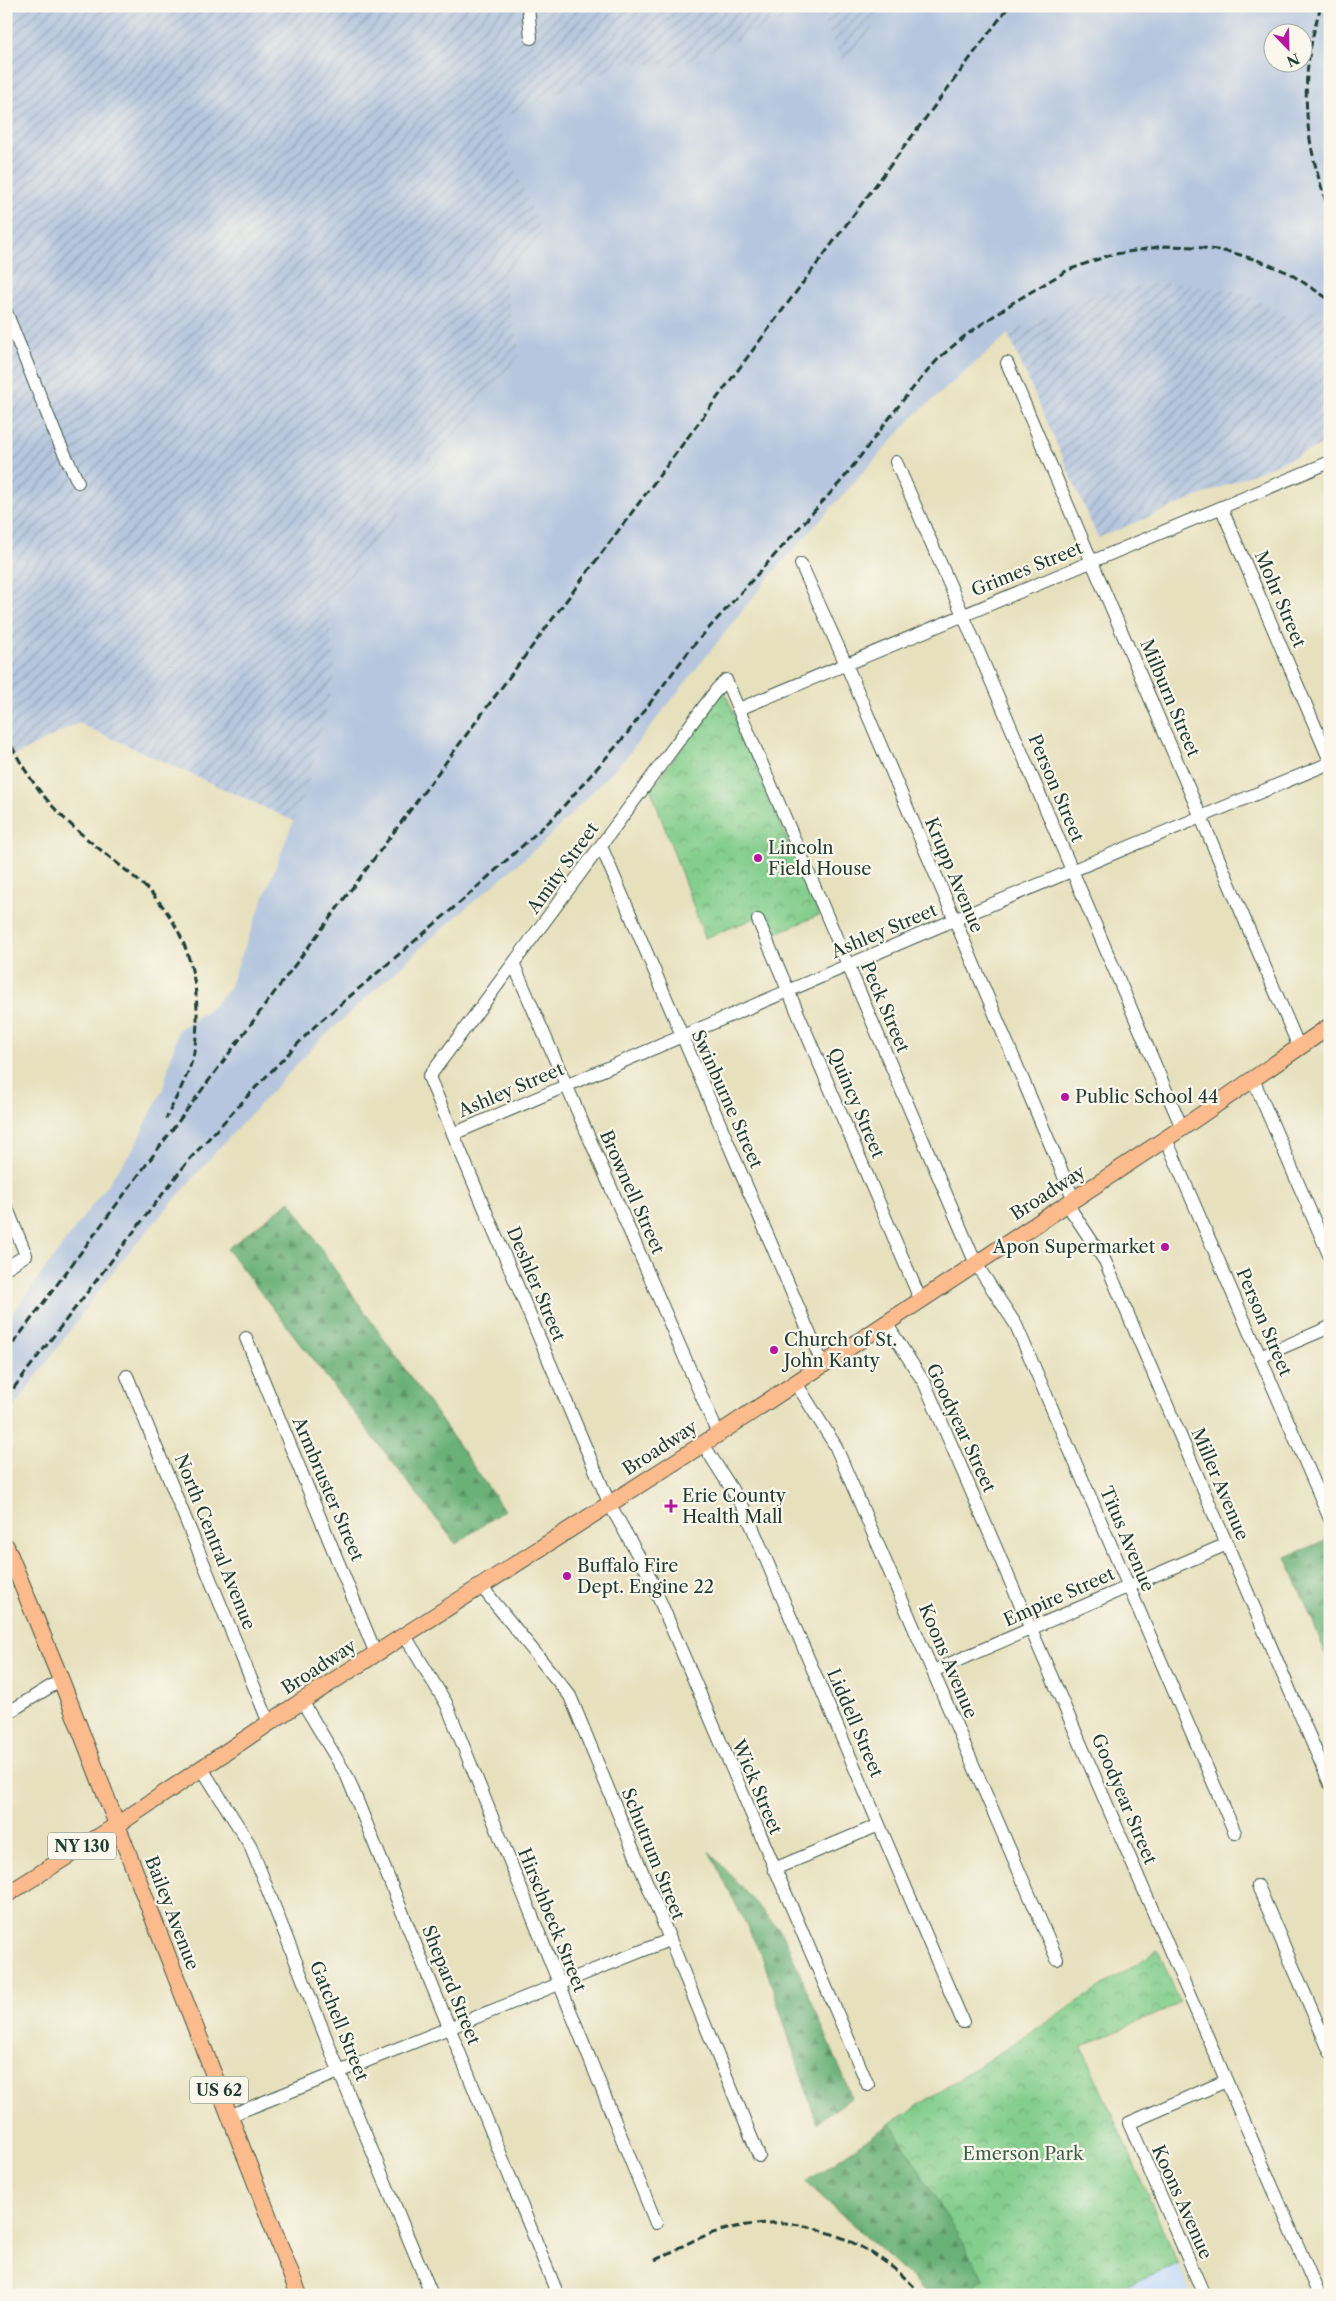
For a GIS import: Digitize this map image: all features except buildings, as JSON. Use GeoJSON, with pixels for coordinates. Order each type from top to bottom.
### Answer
{"type":"FeatureCollection","features":[{"type":"Feature","properties":{"kind":"main road","name":"Broadway"},"geometry":{"type":"LineString","coordinates":[[6,1895],[117,1825],[201,1767],[610,1505],[796,1383],[1166,1139],[1330,1026]]}},
{"type":"Feature","properties":{"kind":"main road","name":"Bailey Avenue"},"geometry":{"type":"LineString","coordinates":[[6,1546],[61,1680],[299,2295]]}},
{"type":"Feature","properties":{"kind":"street"},"geometry":{"type":"LineString","coordinates":[[528,6],[531,38]]}},
{"type":"Feature","properties":{"kind":"street"},"geometry":{"type":"LineString","coordinates":[[6,312],[57,438],[78,482]]}},
{"type":"Feature","properties":{"kind":"street","name":"Milburn Street"},"geometry":{"type":"LineString","coordinates":[[1007,363],[1299,1047]]}},
{"type":"Feature","properties":{"kind":"street","name":"Person Street"},"geometry":{"type":"LineString","coordinates":[[896,462],[1073,870],[1182,1128]]}},
{"type":"Feature","properties":{"kind":"street","name":"Grimes Street"},"geometry":{"type":"LineString","coordinates":[[738,709],[1330,462]]}},
{"type":"Feature","properties":{"kind":"street","name":"Mohr Street"},"geometry":{"type":"LineString","coordinates":[[1221,507],[1330,762]]}},
{"type":"Feature","properties":{"kind":"street","name":"Krupp Avenue"},"geometry":{"type":"LineString","coordinates":[[801,564],[954,920],[1070,1202]]}},
{"type":"Feature","properties":{"kind":"street","name":"Peck Street"},"geometry":{"type":"LineString","coordinates":[[726,680],[976,1264]]}},
{"type":"Feature","properties":{"kind":"street","name":"Amity Street"},"geometry":{"type":"LineString","coordinates":[[429,1077],[726,680]]}},
{"type":"Feature","properties":{"kind":"street","name":"Ashley Street"},"geometry":{"type":"LineString","coordinates":[[453,1134],[1330,762]]}},
{"type":"Feature","properties":{"kind":"street","name":"Swinburne Street"},"geometry":{"type":"LineString","coordinates":[[601,846],[822,1365]]}},
{"type":"Feature","properties":{"kind":"street","name":"Quincy Street"},"geometry":{"type":"LineString","coordinates":[[758,920],[921,1300]]}},
{"type":"Feature","properties":{"kind":"street","name":"Brownell Street"},"geometry":{"type":"LineString","coordinates":[[514,965],[718,1434]]}},
{"type":"Feature","properties":{"kind":"street","name":"Deshler Street"},"geometry":{"type":"LineString","coordinates":[[429,1077],[610,1505]]}},
{"type":"Feature","properties":{"kind":"street"},"geometry":{"type":"LineString","coordinates":[[1253,1079],[1330,1257]]}},
{"type":"Feature","properties":{"kind":"street","name":"Person Street"},"geometry":{"type":"LineString","coordinates":[[1166,1139],[1330,1519]]}},
{"type":"Feature","properties":{"kind":"street","name":"Miller Avenue"},"geometry":{"type":"LineString","coordinates":[[1070,1202],[1104,1261],[1330,1784]]}},
{"type":"Feature","properties":{"kind":"street"},"geometry":{"type":"LineString","coordinates":[[6,1206],[26,1255],[8,1268]]}},
{"type":"Feature","properties":{"kind":"street","name":"Titus Avenue"},"geometry":{"type":"LineString","coordinates":[[976,1264],[1016,1325],[1235,1833]]}},
{"type":"Feature","properties":{"kind":"street","name":"Goodyear Street"},"geometry":{"type":"LineString","coordinates":[[886,1323],[925,1384],[1319,2295]]}},
{"type":"Feature","properties":{"kind":"street"},"geometry":{"type":"LineString","coordinates":[[1260,1357],[1330,1327]]}},
{"type":"Feature","properties":{"kind":"street","name":"Armbruster Street"},"geometry":{"type":"LineString","coordinates":[[246,1338],[376,1654]]}},
{"type":"Feature","properties":{"kind":"street","name":"North Central Avenue"},"geometry":{"type":"LineString","coordinates":[[127,1376],[269,1723]]}},
{"type":"Feature","properties":{"kind":"street","name":"Koons Avenue"},"geometry":{"type":"LineString","coordinates":[[796,1383],[836,1445],[1057,1959]]}},
{"type":"Feature","properties":{"kind":"street","name":"Liddell Street"},"geometry":{"type":"LineString","coordinates":[[703,1444],[745,1510],[963,2022]]}},
{"type":"Feature","properties":{"kind":"street","name":"Wick Street"},"geometry":{"type":"LineString","coordinates":[[610,1505],[648,1573],[868,2085]]}},
{"type":"Feature","properties":{"kind":"street","name":"Empire Street"},"geometry":{"type":"LineString","coordinates":[[933,1671],[1226,1544]]}},
{"type":"Feature","properties":{"kind":"street","name":"Schutrum Street"},"geometry":{"type":"LineString","coordinates":[[481,1586],[570,1696],[759,2156]]}},
{"type":"Feature","properties":{"kind":"street","name":"Hirschbeck Street"},"geometry":{"type":"LineString","coordinates":[[404,1636],[446,1703],[656,2223]]}},
{"type":"Feature","properties":{"kind":"street"},"geometry":{"type":"LineString","coordinates":[[6,1714],[61,1680]]}},
{"type":"Feature","properties":{"kind":"street","name":"Shepard Street"},"geometry":{"type":"LineString","coordinates":[[302,1702],[347,1776],[555,2288]]}},
{"type":"Feature","properties":{"kind":"street","name":"Gatchell Street"},"geometry":{"type":"LineString","coordinates":[[201,1767],[250,1845],[339,2071],[432,2295]]}},
{"type":"Feature","properties":{"kind":"street"},"geometry":{"type":"LineString","coordinates":[[774,1869],[879,1825]]}},
{"type":"Feature","properties":{"kind":"street"},"geometry":{"type":"LineString","coordinates":[[1258,1886],[1330,2052]]}},
{"type":"Feature","properties":{"kind":"street"},"geometry":{"type":"LineString","coordinates":[[229,2116],[669,1940]]}},
{"type":"Feature","properties":{"kind":"street","name":"Koons Avenue"},"geometry":{"type":"LineString","coordinates":[[1204,2295],[1129,2123],[1226,2081]]}},
{"type":"Feature","properties":{"kind":"shaded area"},"geometry":{"type":"Polygon","coordinates":[[[6,6],[814,6],[676,67],[627,62],[496,121],[542,233],[504,280],[520,354],[328,608],[336,671],[311,775],[294,821],[78,723],[6,760],[6,6]]]}},
{"type":"Feature","properties":{"kind":"shaded area"},"geometry":{"type":"Polygon","coordinates":[[[814,6],[817,6],[844,67],[888,6],[1330,6],[1330,323],[1309,307],[1298,322],[1241,291],[1165,282],[1089,295],[1008,334],[913,417],[769,577],[628,755],[547,839],[437,933],[316,1044],[219,1148],[117,1266],[8,1415],[6,1413],[6,1322],[132,1151],[163,1089],[178,1030],[214,1006],[229,988],[311,775],[336,671],[328,608],[520,354],[504,280],[542,233],[495,121],[627,62],[676,67],[814,6]]]}},
{"type":"Feature","properties":{"kind":"shaded area"},"geometry":{"type":"Polygon","coordinates":[[[817,6],[888,6],[844,67],[817,6]]]}},
{"type":"Feature","properties":{"kind":"shaded area"},"geometry":{"type":"Polygon","coordinates":[[[1165,282],[1241,291],[1298,322],[1309,307],[1330,323],[1330,442],[1098,538],[1008,334],[1089,295],[1165,282]]]}},
{"type":"Feature","properties":{"kind":"shaded area"},"geometry":{"type":"Polygon","coordinates":[[[1178,2264],[1191,2295],[1118,2295],[1128,2285],[1178,2264]]]}},
{"type":"Feature","properties":{"kind":"green space"},"geometry":{"type":"Polygon","coordinates":[[[724,690],[819,915],[772,935],[763,915],[705,938],[651,790],[724,690]]]}},
{"type":"Feature","properties":{"kind":"green space"},"geometry":{"type":"Polygon","coordinates":[[[290,1201],[331,1264],[504,1510],[456,1544],[227,1249],[290,1201]]]}},
{"type":"Feature","properties":{"kind":"green space"},"geometry":{"type":"Polygon","coordinates":[[[1330,1538],[1330,1664],[1286,1557],[1330,1538]]]}},
{"type":"Feature","properties":{"kind":"green space"},"geometry":{"type":"Polygon","coordinates":[[[709,1851],[783,1934],[852,2097],[817,2123],[762,1956],[709,1851]]]}},
{"type":"Feature","properties":{"kind":"green space","name":"Emerson Park"},"geometry":{"type":"Polygon","coordinates":[[[1158,1950],[1180,2003],[1082,2047],[1178,2264],[1128,2285],[1118,2295],[978,2295],[976,2283],[984,2279],[891,2123],[1158,1950]]]}},
{"type":"Feature","properties":{"kind":"green space"},"geometry":{"type":"Polygon","coordinates":[[[891,2123],[984,2279],[976,2283],[978,2295],[930,2295],[806,2182],[891,2123]]]}},
{"type":"Feature","properties":{"kind":"railway"},"geometry":{"type":"LineString","coordinates":[[6,1353],[1009,6]]}},
{"type":"Feature","properties":{"kind":"railway"},"geometry":{"type":"LineString","coordinates":[[1321,6],[1313,33],[1309,60],[1306,85],[1307,111],[1314,161],[1330,213]]}},
{"type":"Feature","properties":{"kind":"railway"},"geometry":{"type":"LineString","coordinates":[[6,1398],[188,1161],[316,1025],[464,899],[554,817],[626,735],[692,647],[843,479],[907,395],[939,358],[966,335],[1014,302],[1068,270],[1110,255],[1164,246],[1196,247],[1230,252],[1257,260],[1289,273],[1330,300]]}},
{"type":"Feature","properties":{"kind":"railway"},"geometry":{"type":"LineString","coordinates":[[6,735],[25,770],[49,802],[82,835],[143,885],[172,920],[182,940],[195,984],[197,1029],[192,1060],[166,1119]]}},
{"type":"Feature","properties":{"kind":"railway"},"geometry":{"type":"LineString","coordinates":[[655,2260],[696,2239],[719,2231],[762,2223],[793,2224],[811,2227],[863,2248],[895,2270],[921,2295]]}},
{"type":"Feature","properties":{"kind":"place","name":"Lincoln Field House"},"geometry":{"type":"Point","coordinates":[758,858]}},
{"type":"Feature","properties":{"kind":"place","name":"Public School 44"},"geometry":{"type":"Point","coordinates":[1065,1097]}},
{"type":"Feature","properties":{"kind":"place","name":"Apon Supermarket"},"geometry":{"type":"Point","coordinates":[1165,1247]}},
{"type":"Feature","properties":{"kind":"place","name":"Church of St. John Kanty"},"geometry":{"type":"Point","coordinates":[774,1350]}},
{"type":"Feature","properties":{"kind":"place","name":"Erie County Health Mall"},"geometry":{"type":"Point","coordinates":[671,1506]}},
{"type":"Feature","properties":{"kind":"place","name":"Buffalo Fire Dept. Engine 22"},"geometry":{"type":"Point","coordinates":[567,1576]}}]}
